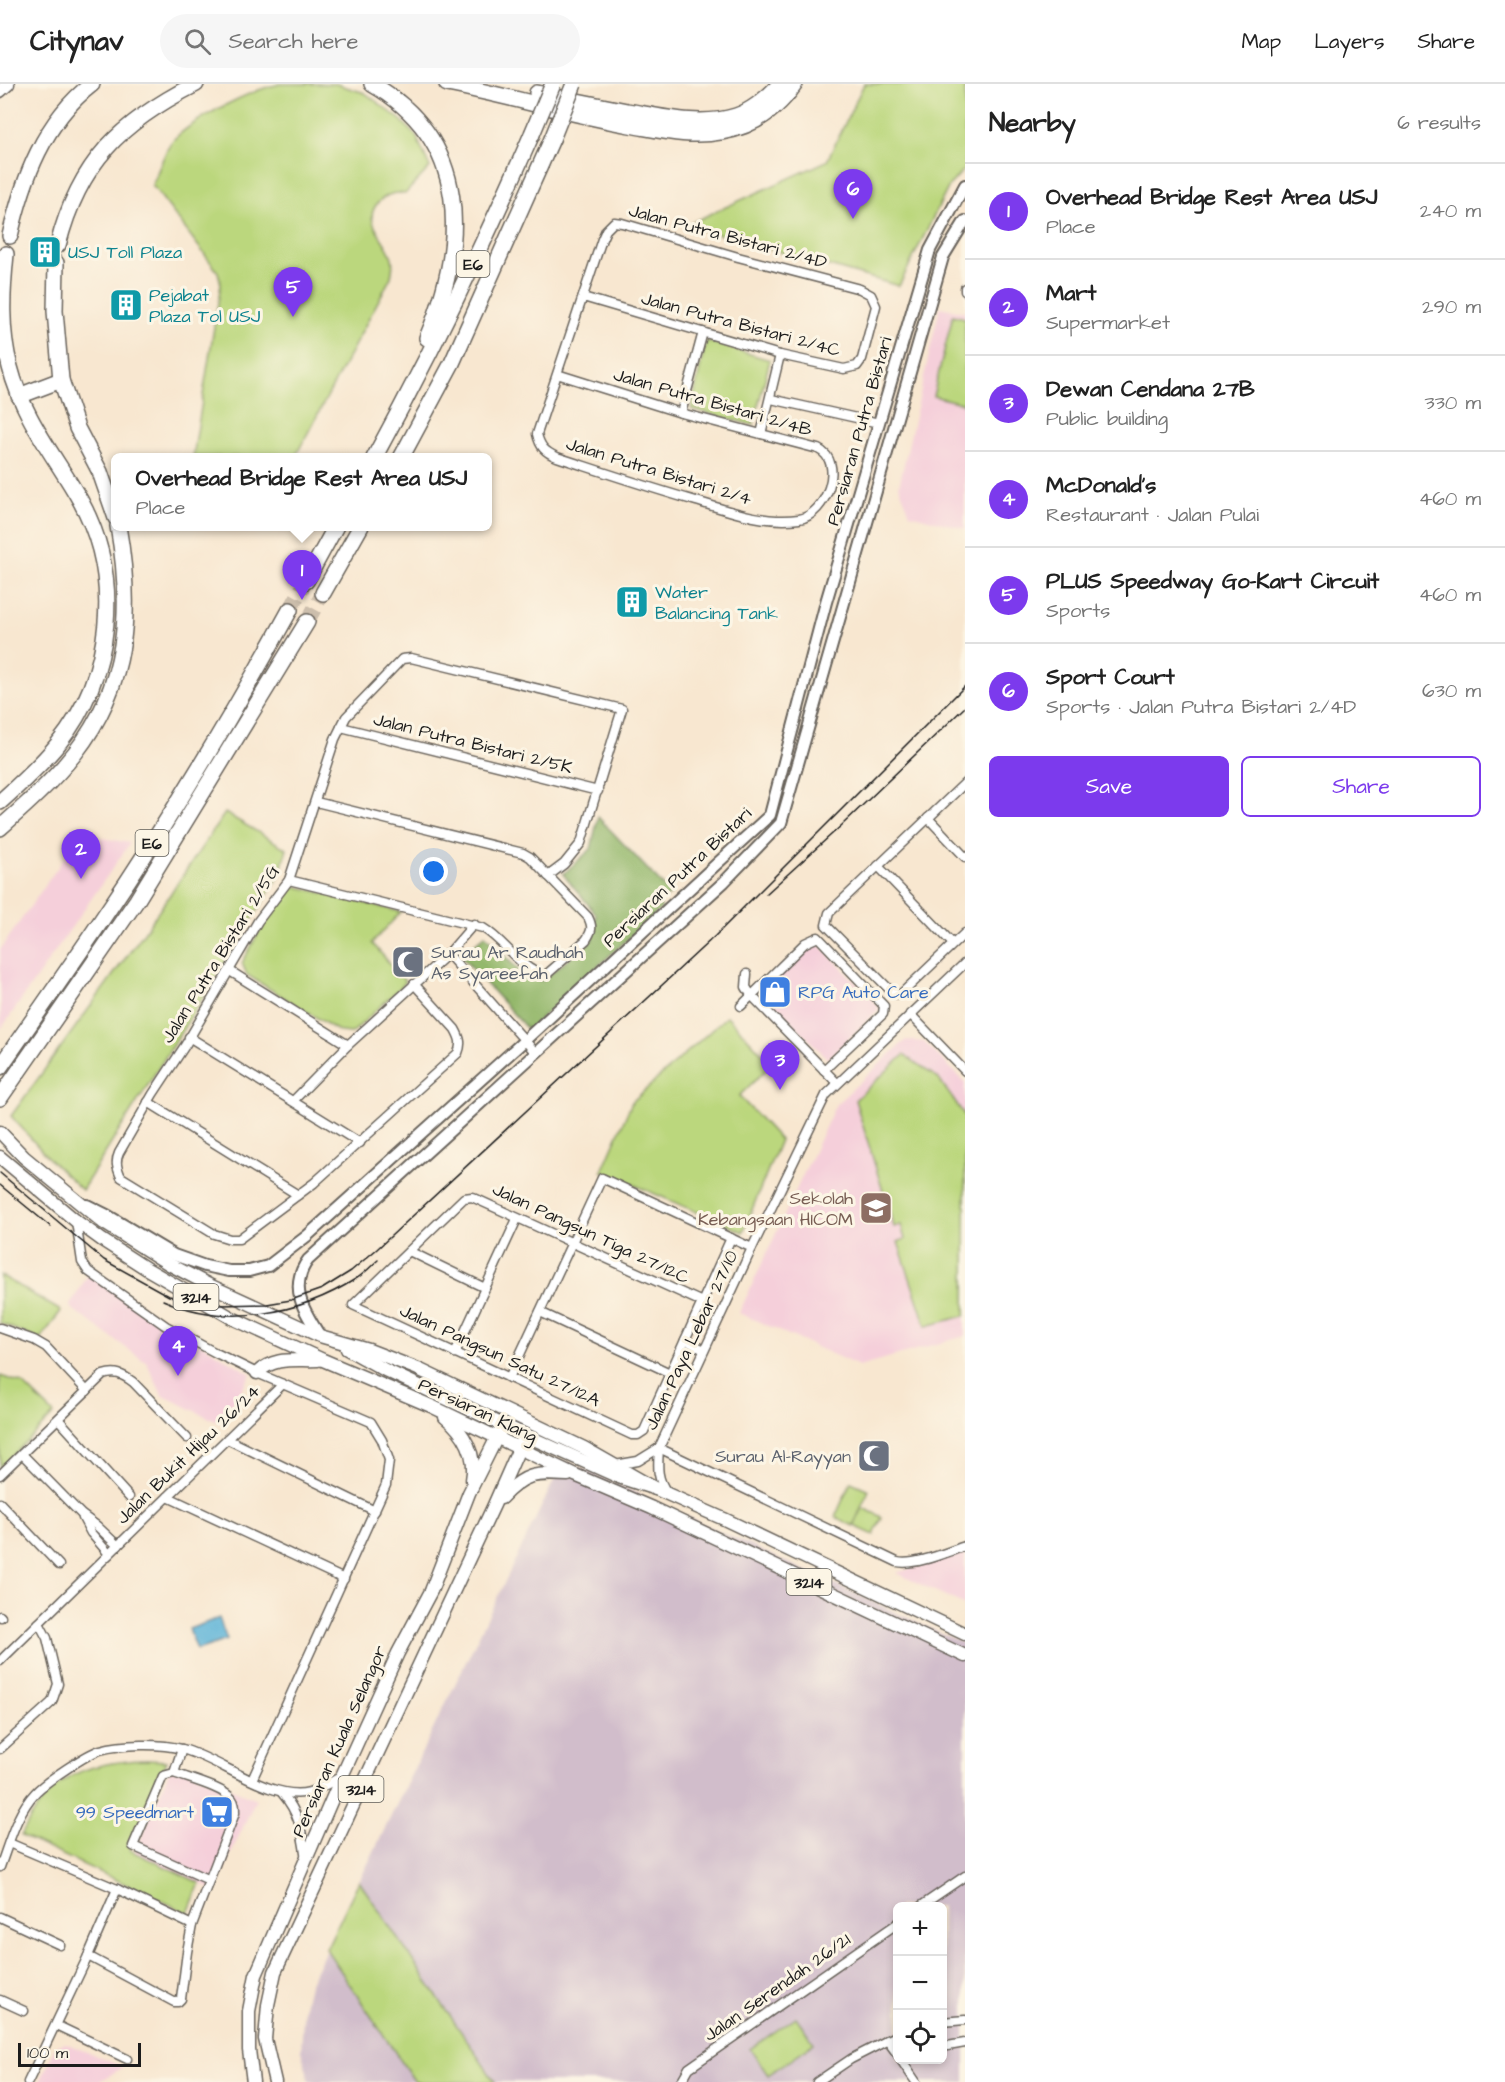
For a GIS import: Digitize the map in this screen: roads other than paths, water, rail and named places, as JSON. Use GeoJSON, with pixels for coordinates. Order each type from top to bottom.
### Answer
{"type":"FeatureCollection","features":[{"type":"Feature","properties":{"kind":"highway"},"geometry":{"type":"LineString","coordinates":[[10,236],[24,181],[36,155],[50,130],[92,84]]}},
{"type":"Feature","properties":{"kind":"highway"},"geometry":{"type":"LineString","coordinates":[[58,245],[64,221],[74,197],[100,154],[117,135],[137,119],[196,84]]}},
{"type":"Feature","properties":{"kind":"highway"},"geometry":{"type":"LineString","coordinates":[[372,84],[391,95],[406,108],[430,135],[443,160],[451,189],[454,236],[450,260],[443,293],[416,364],[411,392]]}},
{"type":"Feature","properties":{"kind":"highway"},"geometry":{"type":"LineString","coordinates":[[447,84],[604,120],[683,135],[719,132],[746,125],[773,109],[795,84]]}},
{"type":"Feature","properties":{"kind":"highway"},"geometry":{"type":"LineString","coordinates":[[496,84],[668,119],[690,121],[722,119],[749,110],[770,95],[780,84]]}},
{"type":"Feature","properties":{"kind":"highway","name":"E6"},"geometry":{"type":"LineString","coordinates":[[377,453],[411,392],[493,223],[553,84]]}},
{"type":"Feature","properties":{"kind":"highway","name":"E6"},"geometry":{"type":"LineString","coordinates":[[403,453],[452,363],[552,139],[574,84]]}},
{"type":"Feature","properties":{"kind":"highway"},"geometry":{"type":"LineString","coordinates":[[0,802],[59,743],[87,697],[101,658],[107,607],[104,565],[91,522],[35,428],[10,368],[4,340],[2,312],[6,254]]}},
{"type":"Feature","properties":{"kind":"highway"},"geometry":{"type":"LineString","coordinates":[[56,263],[56,323],[61,380],[68,405],[100,472],[111,504]]}},
{"type":"Feature","properties":{"kind":"highway"},"geometry":{"type":"LineString","coordinates":[[20,396],[61,380]]}},
{"type":"Feature","properties":{"kind":"highway"},"geometry":{"type":"LineString","coordinates":[[0,828],[48,783],[75,753],[96,722],[111,690],[121,652],[126,600],[119,531]]}},
{"type":"Feature","properties":{"kind":"highway"},"geometry":{"type":"LineString","coordinates":[[306,581],[333,531]]}},
{"type":"Feature","properties":{"kind":"highway"},"geometry":{"type":"LineString","coordinates":[[324,593],[358,531]]}},
{"type":"Feature","properties":{"kind":"highway","name":"E6"},"geometry":{"type":"LineString","coordinates":[[0,1067],[102,921],[170,815],[290,610]]}},
{"type":"Feature","properties":{"kind":"highway","name":"E6"},"geometry":{"type":"LineString","coordinates":[[3,1095],[137,900],[307,622]]}},
{"type":"Feature","properties":{"kind":"main road"},"geometry":{"type":"LineString","coordinates":[[0,91],[8,84]]}},
{"type":"Feature","properties":{"kind":"main road","name":"Persiaran Putra Bistari"},"geometry":{"type":"LineString","coordinates":[[78,1202],[107,1215],[174,1255],[206,1266],[229,1271],[249,1271],[267,1266],[307,1236],[524,1041],[770,814],[826,602],[930,250],[965,185]]}},
{"type":"Feature","properties":{"kind":"main road","name":"Persiaran Putra Bistari"},"geometry":{"type":"LineString","coordinates":[[320,1336],[302,1304],[299,1293],[300,1270],[308,1260],[724,882],[781,823],[943,257],[965,221]]}},
{"type":"Feature","properties":{"kind":"main road","name":"Persiaran Klang"},"geometry":{"type":"LineString","coordinates":[[0,1132],[24,1157],[78,1202],[127,1238],[209,1285],[320,1336],[369,1350],[418,1369],[615,1465],[656,1489],[965,1634]]}},
{"type":"Feature","properties":{"kind":"main road","name":"Persiaran Klang"},"geometry":{"type":"LineString","coordinates":[[0,1157],[76,1221],[147,1269],[232,1318],[431,1406],[965,1656]]}},
{"type":"Feature","properties":{"kind":"main road","name":"Persiaran Klang"},"geometry":{"type":"LineString","coordinates":[[333,1341],[385,1370],[503,1425],[618,1477],[656,1489]]}},
{"type":"Feature","properties":{"kind":"main road"},"geometry":{"type":"LineString","coordinates":[[257,1373],[267,1364],[280,1360],[323,1360]]}},
{"type":"Feature","properties":{"kind":"main road"},"geometry":{"type":"LineString","coordinates":[[431,1406],[464,1436],[471,1450],[475,1467],[469,1493]]}},
{"type":"Feature","properties":{"kind":"main road","name":"Persiaran Kuala Selangor"},"geometry":{"type":"LineString","coordinates":[[253,2082],[249,2050],[249,2011],[256,1975],[398,1653],[431,1591],[469,1493],[503,1425]]}},
{"type":"Feature","properties":{"kind":"main road","name":"3214"},"geometry":{"type":"LineString","coordinates":[[275,2082],[265,2039],[268,2005],[275,1972],[525,1435]]}},
{"type":"Feature","properties":{"kind":"main road"},"geometry":{"type":"LineString","coordinates":[[494,1505],[516,1482],[528,1476],[575,1475]]}},
{"type":"Feature","properties":{"kind":"street","name":"Jalan Putra Bistari 2/4D"},"geometry":{"type":"LineString","coordinates":[[583,297],[606,230],[614,222],[622,223],[860,289],[875,300],[876,306],[869,334]]}},
{"type":"Feature","properties":{"kind":"street"},"geometry":{"type":"LineString","coordinates":[[557,374],[583,297]]}},
{"type":"Feature","properties":{"kind":"street","name":"Jalan Putra Bistari 2/4C"},"geometry":{"type":"LineString","coordinates":[[583,297],[780,356],[844,369],[857,366],[862,359],[869,334]]}},
{"type":"Feature","properties":{"kind":"street"},"geometry":{"type":"LineString","coordinates":[[681,413],[703,332]]}},
{"type":"Feature","properties":{"kind":"street"},"geometry":{"type":"LineString","coordinates":[[761,434],[780,356]]}},
{"type":"Feature","properties":{"kind":"street","name":"Jalan Putra Bistari 2/4B"},"geometry":{"type":"LineString","coordinates":[[557,374],[681,413],[818,449],[828,454],[832,470],[829,485]]}},
{"type":"Feature","properties":{"kind":"street","name":"Jalan Putra Bistari 2/4"},"geometry":{"type":"LineString","coordinates":[[557,374],[537,434],[541,446],[557,457],[665,492],[763,518],[799,519],[809,516],[818,510],[829,485]]}},
{"type":"Feature","properties":{"kind":"street"},"geometry":{"type":"LineString","coordinates":[[771,399],[879,423]]}},
{"type":"Feature","properties":{"kind":"street","name":"Jalan Putra Bistari 2/5G"},"geometry":{"type":"LineString","coordinates":[[414,984],[455,1029],[460,1037],[461,1045],[458,1053],[360,1143],[298,1195],[239,1239],[214,1234],[121,1177],[116,1160],[148,1102],[230,971],[258,921],[288,880],[346,717],[395,664],[402,659],[411,658],[622,709],[598,790]]}},
{"type":"Feature","properties":{"kind":"street","name":"Jalan Putra Bistari 2/5K"},"geometry":{"type":"LineString","coordinates":[[341,727],[598,790]]}},
{"type":"Feature","properties":{"kind":"street"},"geometry":{"type":"LineString","coordinates":[[965,783],[829,914],[826,925],[894,994],[901,994],[965,933]]}},
{"type":"Feature","properties":{"kind":"street"},"geometry":{"type":"LineString","coordinates":[[548,876],[564,864],[581,843],[598,790]]}},
{"type":"Feature","properties":{"kind":"street"},"geometry":{"type":"LineString","coordinates":[[288,880],[474,924],[491,932],[531,970],[543,975],[547,974],[586,939],[592,926],[588,917],[530,857],[316,802]]}},
{"type":"Feature","properties":{"kind":"street"},"geometry":{"type":"LineString","coordinates":[[928,818],[965,857]]}},
{"type":"Feature","properties":{"kind":"street"},"geometry":{"type":"LineString","coordinates":[[878,866],[953,944]]}},
{"type":"Feature","properties":{"kind":"street"},"geometry":{"type":"LineString","coordinates":[[293,1101],[348,1045],[448,954],[474,924]]}},
{"type":"Feature","properties":{"kind":"street"},"geometry":{"type":"LineString","coordinates":[[741,1006],[806,943],[818,937],[884,1006],[883,1014],[824,1070]]}},
{"type":"Feature","properties":{"kind":"street"},"geometry":{"type":"LineString","coordinates":[[448,954],[535,1052]]}},
{"type":"Feature","properties":{"kind":"street","name":"Jalan Paya Lebar 27/10"},"geometry":{"type":"LineString","coordinates":[[669,1495],[662,1486],[657,1472],[659,1448],[826,1095],[965,963]]}},
{"type":"Feature","properties":{"kind":"street"},"geometry":{"type":"LineString","coordinates":[[230,971],[348,1045]]}},
{"type":"Feature","properties":{"kind":"street"},"geometry":{"type":"LineString","coordinates":[[747,974],[746,987],[751,995],[837,1083]]}},
{"type":"Feature","properties":{"kind":"street"},"geometry":{"type":"LineString","coordinates":[[910,1014],[965,1071]]}},
{"type":"Feature","properties":{"kind":"street"},"geometry":{"type":"LineString","coordinates":[[189,1038],[360,1143]]}},
{"type":"Feature","properties":{"kind":"street"},"geometry":{"type":"LineString","coordinates":[[148,1102],[298,1195]]}},
{"type":"Feature","properties":{"kind":"street"},"geometry":{"type":"LineString","coordinates":[[509,1378],[602,1178],[752,1248]]}},
{"type":"Feature","properties":{"kind":"street","name":"Jalan Pangsun Tiga 27/12C"},"geometry":{"type":"LineString","coordinates":[[409,1251],[464,1198],[472,1197],[702,1302]]}},
{"type":"Feature","properties":{"kind":"street"},"geometry":{"type":"LineString","coordinates":[[455,1353],[517,1219]]}},
{"type":"Feature","properties":{"kind":"street"},"geometry":{"type":"LineString","coordinates":[[76,1221],[82,1262],[88,1271],[166,1326],[283,1384]]}},
{"type":"Feature","properties":{"kind":"street"},"geometry":{"type":"LineString","coordinates":[[540,1312],[670,1373],[731,1238]]}},
{"type":"Feature","properties":{"kind":"street"},"geometry":{"type":"LineString","coordinates":[[409,1251],[485,1288]]}},
{"type":"Feature","properties":{"kind":"street","name":"Jalan Pangsun Satu 27/12A"},"geometry":{"type":"LineString","coordinates":[[409,1251],[353,1305],[632,1435],[638,1435],[644,1431],[670,1373]]}},
{"type":"Feature","properties":{"kind":"street"},"geometry":{"type":"LineString","coordinates":[[0,1328],[34,1340],[46,1347],[87,1391]]}},
{"type":"Feature","properties":{"kind":"street"},"geometry":{"type":"LineString","coordinates":[[685,1341],[705,1350]]}},
{"type":"Feature","properties":{"kind":"street"},"geometry":{"type":"LineString","coordinates":[[0,1475],[103,1376],[113,1372],[123,1374],[133,1382],[187,1438]]}},
{"type":"Feature","properties":{"kind":"street","name":"Jalan Bukit Hijau 26/24"},"geometry":{"type":"LineString","coordinates":[[0,1661],[283,1384],[371,1422],[382,1440],[389,1460],[386,1485],[252,1780]]}},
{"type":"Feature","properties":{"kind":"street"},"geometry":{"type":"LineString","coordinates":[[59,1420],[129,1497]]}},
{"type":"Feature","properties":{"kind":"street"},"geometry":{"type":"LineString","coordinates":[[227,1439],[375,1511]]}},
{"type":"Feature","properties":{"kind":"street"},"geometry":{"type":"LineString","coordinates":[[659,1448],[897,1562],[916,1561],[965,1546]]}},
{"type":"Feature","properties":{"kind":"street","name":"Jalan Paya Lebar 27/10"},"geometry":{"type":"LineString","coordinates":[[615,1465],[638,1461],[659,1448]]}},
{"type":"Feature","properties":{"kind":"street"},"geometry":{"type":"LineString","coordinates":[[22,1454],[82,1515],[118,1546]]}},
{"type":"Feature","properties":{"kind":"street"},"geometry":{"type":"LineString","coordinates":[[168,1497],[344,1579]]}},
{"type":"Feature","properties":{"kind":"street"},"geometry":{"type":"LineString","coordinates":[[0,1503],[59,1565]]}},
{"type":"Feature","properties":{"kind":"street"},"geometry":{"type":"LineString","coordinates":[[82,1515],[91,1533],[109,1554]]}},
{"type":"Feature","properties":{"kind":"street"},"geometry":{"type":"LineString","coordinates":[[0,1749],[52,1702],[58,1684],[47,1638],[39,1623]]}},
{"type":"Feature","properties":{"kind":"street"},"geometry":{"type":"LineString","coordinates":[[0,1867],[23,1811],[35,1793],[59,1774],[99,1750],[143,1745],[182,1749],[282,1793],[308,1793],[321,1789],[342,1776]]}},
{"type":"Feature","properties":{"kind":"street"},"geometry":{"type":"LineString","coordinates":[[174,1773],[182,1749]]}},
{"type":"Feature","properties":{"kind":"street"},"geometry":{"type":"LineString","coordinates":[[88,1956],[174,2002],[178,2002],[183,1992],[192,1926],[235,1813],[235,1804],[223,1792],[174,1773],[163,1776],[133,1846],[209,1880]]}},
{"type":"Feature","properties":{"kind":"street"},"geometry":{"type":"LineString","coordinates":[[282,1793],[292,1804],[299,1819],[306,1859]]}},
{"type":"Feature","properties":{"kind":"street"},"geometry":{"type":"LineString","coordinates":[[9,1843],[117,1889],[192,1926]]}},
{"type":"Feature","properties":{"kind":"street"},"geometry":{"type":"LineString","coordinates":[[927,1902],[965,1876]]}},
{"type":"Feature","properties":{"kind":"street"},"geometry":{"type":"LineString","coordinates":[[28,2082],[117,1889]]}},
{"type":"Feature","properties":{"kind":"street"},"geometry":{"type":"LineString","coordinates":[[0,1917],[60,1945]]}},
{"type":"Feature","properties":{"kind":"street","name":"Jalan Serendah 26/21"},"geometry":{"type":"LineString","coordinates":[[681,2082],[689,2068],[893,1926]]}},
{"type":"Feature","properties":{"kind":"street"},"geometry":{"type":"LineString","coordinates":[[0,2000],[24,2011]]}},
{"type":"Feature","properties":{"kind":"street"},"geometry":{"type":"LineString","coordinates":[[947,2022],[965,2020]]}},
{"type":"Feature","properties":{"kind":"street"},"geometry":{"type":"LineString","coordinates":[[56,2025],[128,2059]]}},
{"type":"Feature","properties":{"kind":"street"},"geometry":{"type":"LineString","coordinates":[[817,2082],[850,2059],[893,2037]]}},
{"type":"Feature","properties":{"kind":"street"},"geometry":{"type":"LineString","coordinates":[[887,2040],[893,2049]]}},
{"type":"Feature","properties":{"kind":"street"},"geometry":{"type":"LineString","coordinates":[[947,2046],[965,2043]]}},
{"type":"Feature","properties":{"kind":"street"},"geometry":{"type":"LineString","coordinates":[[907,2064],[916,2082]]}},
{"type":"Feature","properties":{"kind":"water"},"geometry":{"type":"Polygon","coordinates":[[[219,1618],[227,1640],[197,1650],[189,1629],[219,1618]]]}},
{"type":"Feature","properties":{"kind":"tunnel"},"geometry":{"type":"LineString","coordinates":[[290,610],[306,581]]}},
{"type":"Feature","properties":{"kind":"tunnel"},"geometry":{"type":"LineString","coordinates":[[307,622],[323,593]]}},
{"type":"Feature","properties":{"kind":"tram line"},"geometry":{"type":"LineString","coordinates":[[0,1173],[104,1260],[169,1296],[220,1305],[267,1304],[291,1300],[322,1289],[351,1271],[377,1249],[715,936],[965,686]]}},
{"type":"Feature","properties":{"kind":"tram line"},"geometry":{"type":"LineString","coordinates":[[766,894],[965,707]]}},
{"type":"Feature","properties":{"kind":"tram line"},"geometry":{"type":"LineString","coordinates":[[0,1185],[51,1227]]}},
{"type":"Feature","properties":{"kind":"tram line"},"geometry":{"type":"LineString","coordinates":[[163,1300],[187,1309],[212,1314],[237,1315],[287,1309],[335,1291],[360,1276],[378,1260]]}},
{"type":"Feature","properties":{"kind":"place","name":"Sport Court"},"geometry":{"type":"Point","coordinates":[853,219]}},
{"type":"Feature","properties":{"kind":"place","name":"USJ Toll Plaza"},"geometry":{"type":"Point","coordinates":[45,252]}},
{"type":"Feature","properties":{"kind":"place","name":"Pejabat Plaza Tol USJ"},"geometry":{"type":"Point","coordinates":[126,305]}},
{"type":"Feature","properties":{"kind":"place","name":"PLUS Speedway Go-Kart Circuit"},"geometry":{"type":"Point","coordinates":[293,317]}},
{"type":"Feature","properties":{"kind":"place","name":"Overhead Bridge Rest Area USJ"},"geometry":{"type":"Point","coordinates":[302,600]}},
{"type":"Feature","properties":{"kind":"place","name":"Water Balancing Tank"},"geometry":{"type":"Point","coordinates":[632,602]}},
{"type":"Feature","properties":{"kind":"place","name":"Mart"},"geometry":{"type":"Point","coordinates":[81,879]}},
{"type":"Feature","properties":{"kind":"place","name":"Surau Ar Raudhah As Syareefah"},"geometry":{"type":"Point","coordinates":[408,962]}},
{"type":"Feature","properties":{"kind":"place","name":"RPG Auto Care"},"geometry":{"type":"Point","coordinates":[775,992]}},
{"type":"Feature","properties":{"kind":"place","name":"Dewan Cendana 27B"},"geometry":{"type":"Point","coordinates":[780,1090]}},
{"type":"Feature","properties":{"kind":"place","name":"Sekolah Kebangsaan HICOM"},"geometry":{"type":"Point","coordinates":[876,1208]}},
{"type":"Feature","properties":{"kind":"place","name":"McDonald's"},"geometry":{"type":"Point","coordinates":[178,1376]}},
{"type":"Feature","properties":{"kind":"place","name":"Surau Al-Rayyan"},"geometry":{"type":"Point","coordinates":[874,1456]}},
{"type":"Feature","properties":{"kind":"place","name":"99 Speedmart"},"geometry":{"type":"Point","coordinates":[217,1812]}}]}
